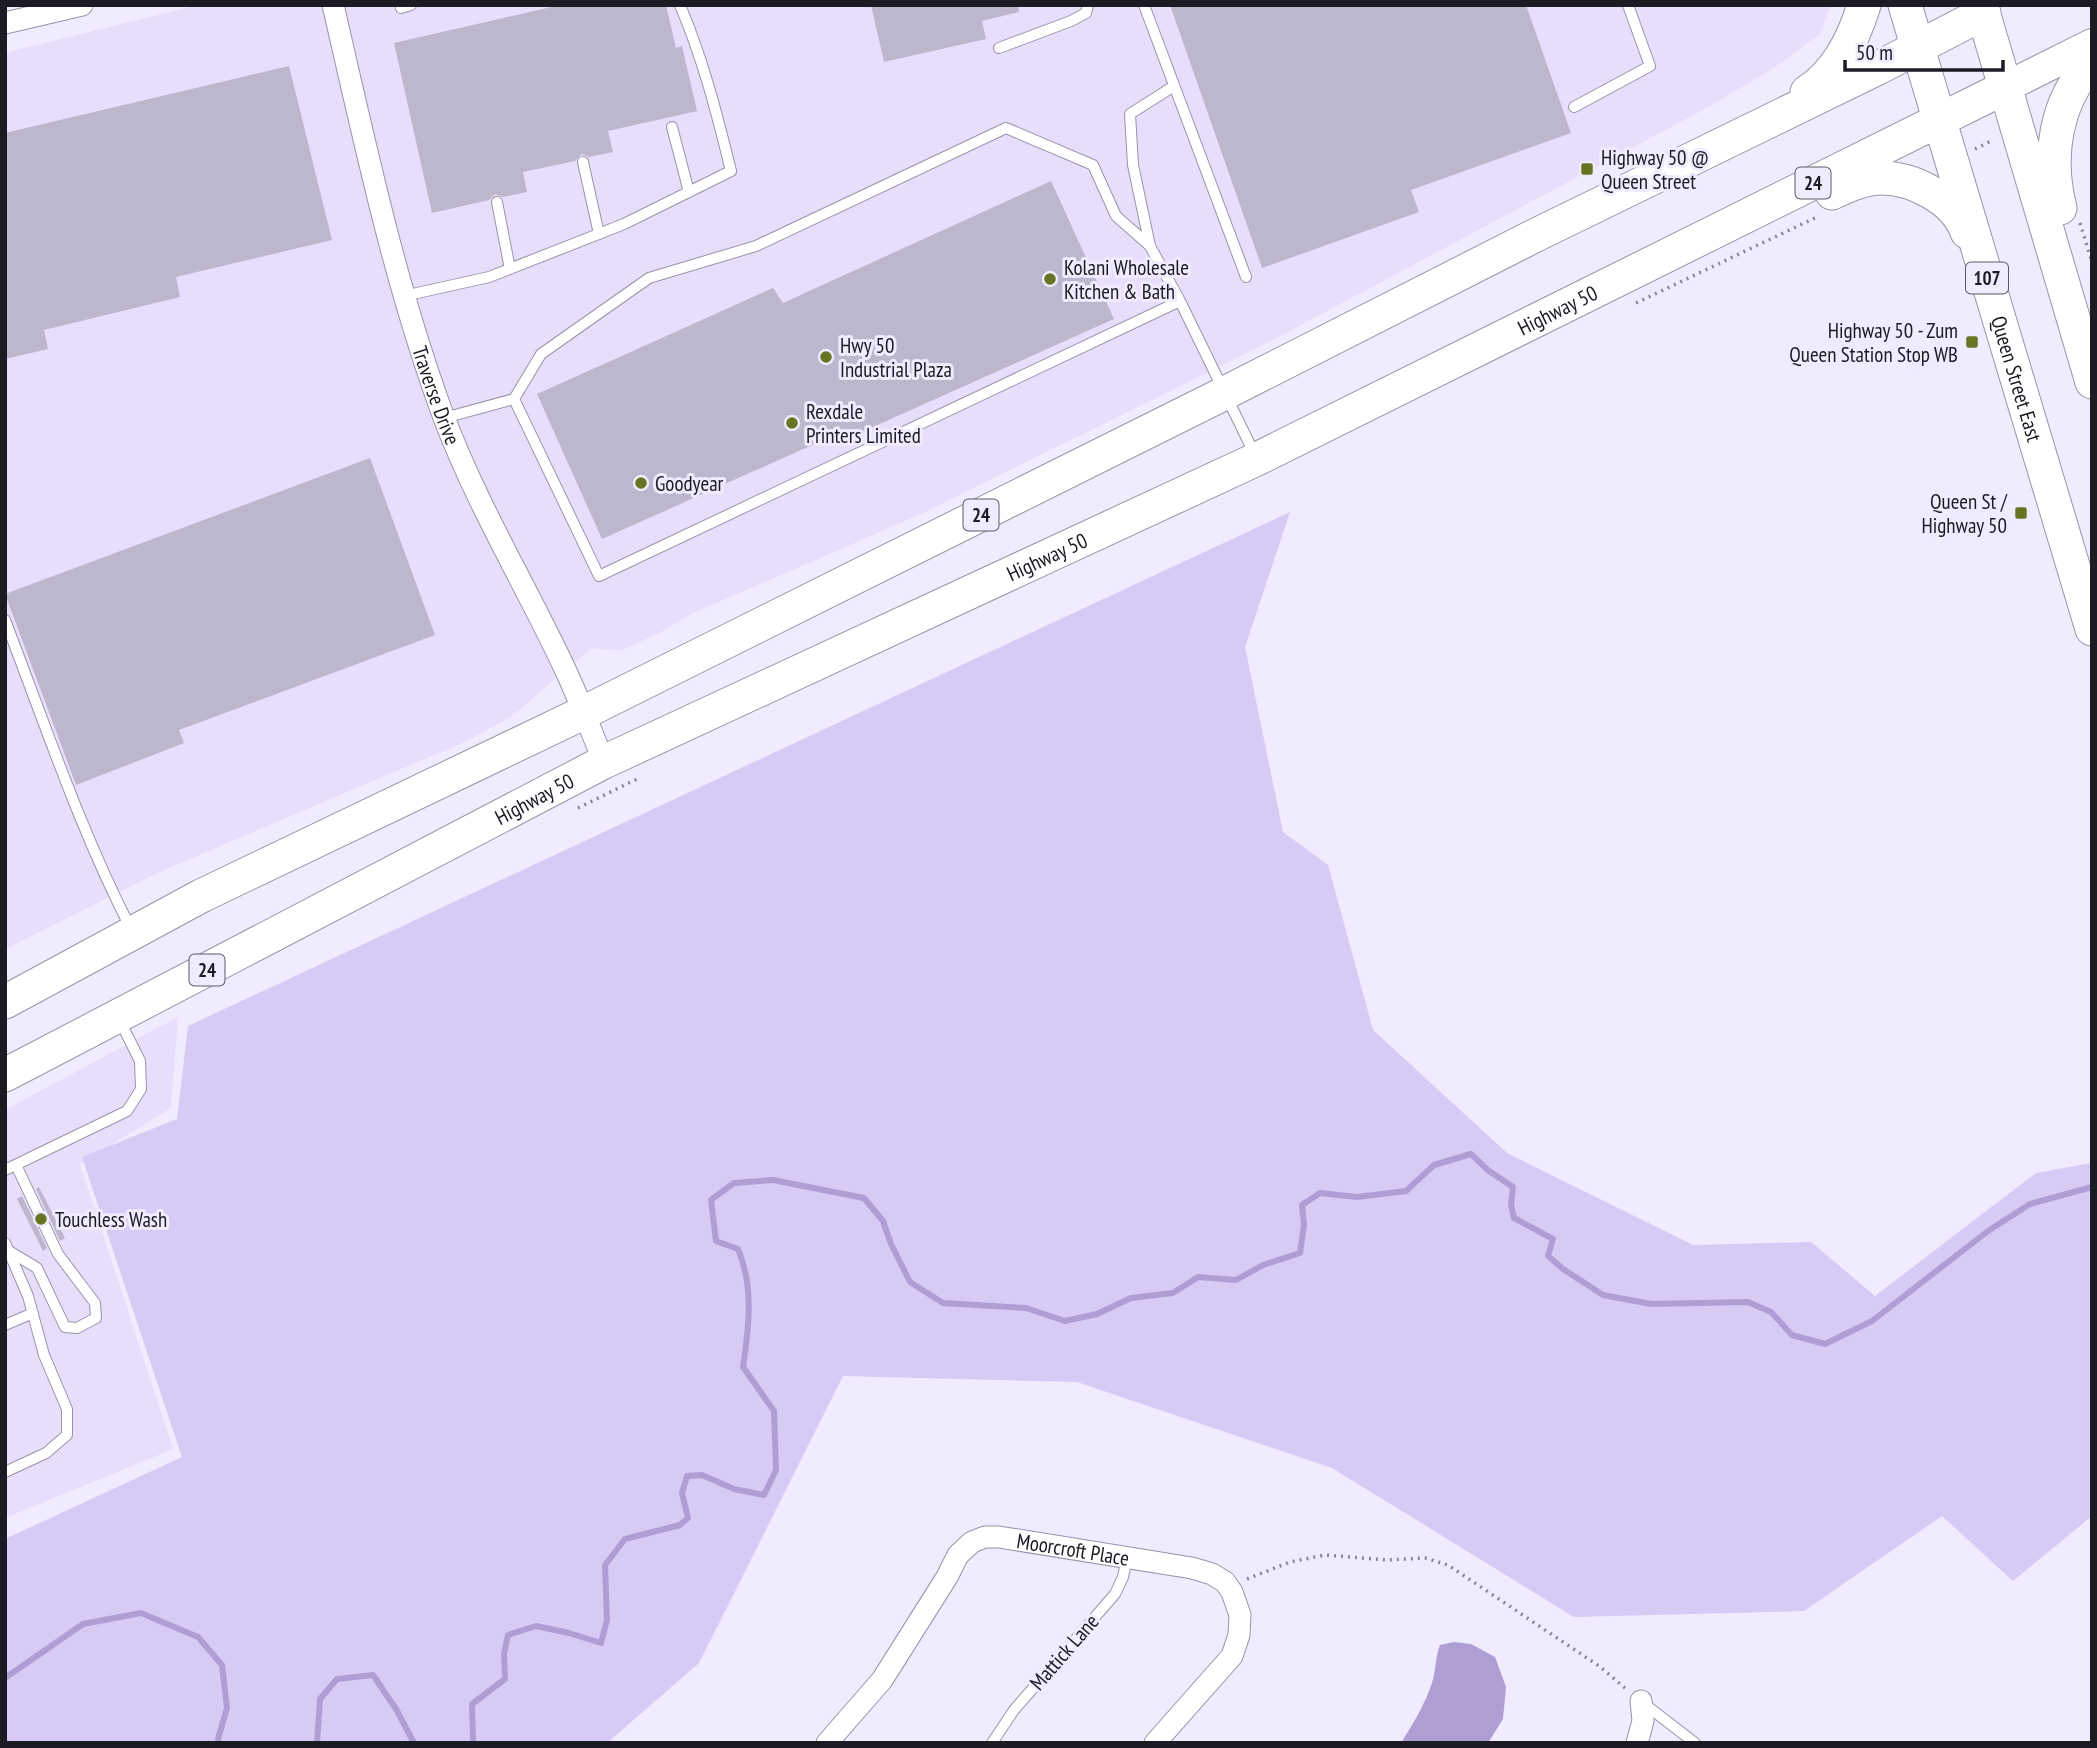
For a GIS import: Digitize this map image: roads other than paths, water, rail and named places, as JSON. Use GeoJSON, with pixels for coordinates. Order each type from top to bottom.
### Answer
{"type":"FeatureCollection","features":[{"type":"Feature","properties":{"kind":"main road"},"geometry":{"type":"LineString","coordinates":[[1674,167],[1679,157],[1818,85],[1831,72],[1845,50],[1864,5]]}},
{"type":"Feature","properties":{"kind":"main road","name":"Queen Street East"},"geometry":{"type":"LineString","coordinates":[[1905,5],[2092,629]]}},
{"type":"Feature","properties":{"kind":"main road"},"geometry":{"type":"LineString","coordinates":[[1988,8],[2006,87],[2092,382]]}},
{"type":"Feature","properties":{"kind":"main road","name":"24"},"geometry":{"type":"LineString","coordinates":[[5,1002],[201,897],[583,713],[1917,47],[1988,8]]}},
{"type":"Feature","properties":{"kind":"main road","name":"Highway 50"},"geometry":{"type":"LineString","coordinates":[[5,1075],[604,762],[1257,459],[2092,44]]}},
{"type":"Feature","properties":{"kind":"main road"},"geometry":{"type":"LineString","coordinates":[[2092,62],[2070,92],[2056,130],[2053,165],[2059,204],[2092,318]]}},
{"type":"Feature","properties":{"kind":"main road"},"geometry":{"type":"LineString","coordinates":[[1686,246],[1710,253],[1862,180],[1881,178],[1905,183],[1937,196],[1962,219],[1976,256],[2025,425],[2034,436]]}},
{"type":"Feature","properties":{"kind":"main road"},"geometry":{"type":"LineString","coordinates":[[2092,352],[2092,360]]}},
{"type":"Feature","properties":{"kind":"street"},"geometry":{"type":"LineString","coordinates":[[5,23],[82,5]]}},
{"type":"Feature","properties":{"kind":"street","name":"Traverse Drive"},"geometry":{"type":"LineString","coordinates":[[333,5],[404,296],[444,418],[490,523],[565,669],[604,762]]}},
{"type":"Feature","properties":{"kind":"street","name":"Moorcroft Place"},"geometry":{"type":"LineString","coordinates":[[827,1743],[882,1680],[958,1555],[972,1542],[985,1537],[999,1537],[1192,1568],[1212,1574],[1229,1588],[1240,1615],[1239,1635],[1232,1656],[1155,1743]]}},
{"type":"Feature","properties":{"kind":"street"},"geometry":{"type":"LineString","coordinates":[[1637,1743],[1643,1721],[1641,1701]]}},
{"type":"Feature","properties":{"kind":"lane"},"geometry":{"type":"LineString","coordinates":[[404,296],[489,277],[510,269],[624,224],[731,171],[696,43],[680,5]]}},
{"type":"Feature","properties":{"kind":"lane"},"geometry":{"type":"LineString","coordinates":[[999,48],[1071,22],[1086,13],[1088,5]]}},
{"type":"Feature","properties":{"kind":"lane"},"geometry":{"type":"LineString","coordinates":[[1144,5],[1246,277]]}},
{"type":"Feature","properties":{"kind":"lane"},"geometry":{"type":"LineString","coordinates":[[1574,107],[1650,66],[1628,5]]}},
{"type":"Feature","properties":{"kind":"lane"},"geometry":{"type":"LineString","coordinates":[[1174,86],[1130,114],[1133,165],[1150,246],[1180,301],[1257,459]]}},
{"type":"Feature","properties":{"kind":"lane"},"geometry":{"type":"LineString","coordinates":[[672,127],[689,192]]}},
{"type":"Feature","properties":{"kind":"lane"},"geometry":{"type":"LineString","coordinates":[[444,418],[514,399],[541,354],[649,278],[756,246],[1006,128],[1093,164],[1116,216],[1150,246]]}},
{"type":"Feature","properties":{"kind":"lane"},"geometry":{"type":"LineString","coordinates":[[583,162],[599,234]]}},
{"type":"Feature","properties":{"kind":"lane"},"geometry":{"type":"LineString","coordinates":[[497,202],[510,269]]}},
{"type":"Feature","properties":{"kind":"lane"},"geometry":{"type":"LineString","coordinates":[[514,399],[600,576],[1180,301]]}},
{"type":"Feature","properties":{"kind":"lane"},"geometry":{"type":"LineString","coordinates":[[5,620],[81,820],[114,897],[133,933]]}},
{"type":"Feature","properties":{"kind":"lane"},"geometry":{"type":"LineString","coordinates":[[7,1247],[37,1268],[65,1327],[77,1328],[96,1318],[94,1303],[58,1254],[10,1168],[127,1111],[141,1089],[140,1061],[118,1016]]}},
{"type":"Feature","properties":{"kind":"lane"},"geometry":{"type":"LineString","coordinates":[[5,1472],[46,1453],[67,1435],[67,1409],[44,1355],[28,1296],[7,1247]]}},
{"type":"Feature","properties":{"kind":"lane"},"geometry":{"type":"LineString","coordinates":[[5,1325],[33,1313]]}},
{"type":"Feature","properties":{"kind":"lane","name":"Mattick Lane"},"geometry":{"type":"LineString","coordinates":[[992,1743],[1014,1710],[1115,1594],[1123,1577],[1127,1557]]}},
{"type":"Feature","properties":{"kind":"lane"},"geometry":{"type":"LineString","coordinates":[[1641,1701],[1695,1743]]}},
{"type":"Feature","properties":{"kind":"waterway"},"geometry":{"type":"LineString","coordinates":[[474,1743],[472,1704],[505,1679],[504,1654],[508,1635],[536,1626],[601,1643],[607,1620],[605,1565],[625,1539],[680,1525],[688,1518],[682,1493],[687,1476],[702,1475],[734,1489],[764,1495],[776,1470],[774,1411],[743,1367],[749,1307],[743,1263],[738,1249],[716,1241],[711,1200],[734,1183],[773,1180],[864,1198],[883,1221],[910,1282],[943,1303],[1026,1308],[1065,1321],[1097,1314],[1131,1298],[1173,1293],[1198,1277],[1236,1280],[1263,1265],[1300,1253],[1304,1225],[1302,1205],[1320,1193],[1357,1197],[1406,1191],[1434,1165],[1471,1154],[1489,1171],[1513,1187],[1511,1205],[1514,1218],[1553,1239],[1548,1256],[1603,1295],[1651,1304],[1748,1302],[1771,1312],[1792,1335],[1825,1344],[1872,1321],[1988,1231],[2030,1204],[2092,1187]]}},
{"type":"Feature","properties":{"kind":"waterway"},"geometry":{"type":"LineString","coordinates":[[5,1678],[83,1624],[141,1613],[198,1637],[222,1665],[227,1708],[219,1743]]}},
{"type":"Feature","properties":{"kind":"waterway"},"geometry":{"type":"LineString","coordinates":[[317,1743],[320,1699],[337,1679],[373,1675],[396,1709],[414,1743]]}},
{"type":"Feature","properties":{"kind":"place","name":"Highway 50 @ Queen Street"},"geometry":{"type":"Point","coordinates":[1587,169]}},
{"type":"Feature","properties":{"kind":"place","name":"Kolani Wholesale Kitchen & Bath"},"geometry":{"type":"Point","coordinates":[1050,279]}},
{"type":"Feature","properties":{"kind":"place","name":"Highway 50 - Zum Queen Station Stop WB"},"geometry":{"type":"Point","coordinates":[1972,342]}},
{"type":"Feature","properties":{"kind":"place","name":"Hwy 50 Industrial Plaza"},"geometry":{"type":"Point","coordinates":[826,357]}},
{"type":"Feature","properties":{"kind":"place","name":"Rexdale Printers Limited"},"geometry":{"type":"Point","coordinates":[792,423]}},
{"type":"Feature","properties":{"kind":"place","name":"Goodyear"},"geometry":{"type":"Point","coordinates":[641,483]}},
{"type":"Feature","properties":{"kind":"place","name":"Queen St / Highway 50"},"geometry":{"type":"Point","coordinates":[2021,513]}},
{"type":"Feature","properties":{"kind":"place","name":"Touchless Wash"},"geometry":{"type":"Point","coordinates":[41,1219]}}]}
